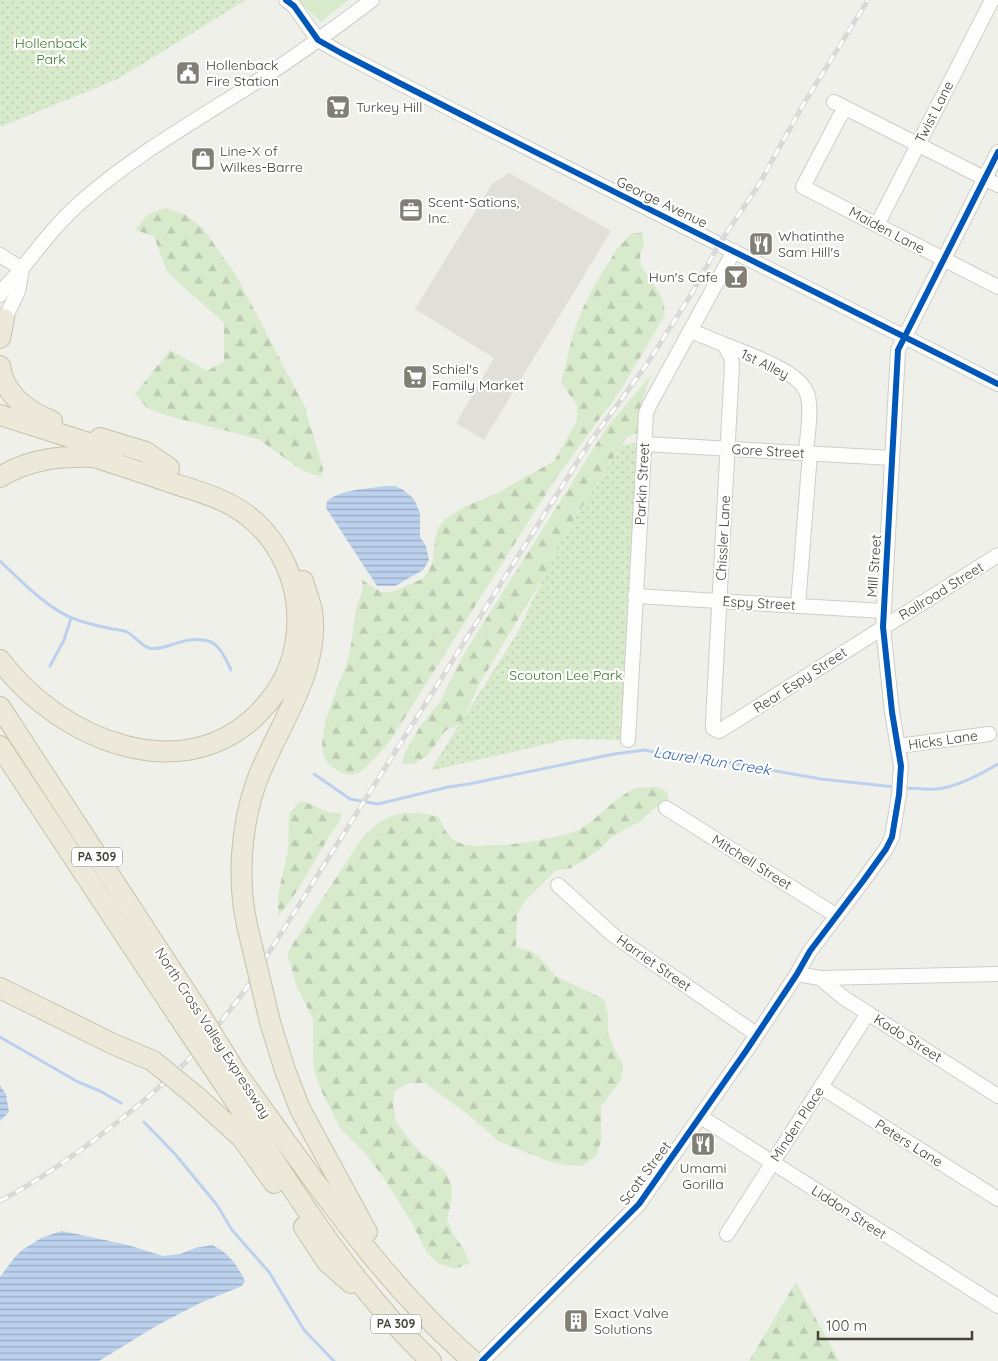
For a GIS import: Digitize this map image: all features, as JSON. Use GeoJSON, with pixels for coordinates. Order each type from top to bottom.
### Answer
{"type":"FeatureCollection","features":[{"type":"Feature","properties":{"kind":"highway"},"geometry":{"type":"LineString","coordinates":[[0,366],[1,373],[11,393],[28,409],[69,428],[146,452],[169,468]]}},
{"type":"Feature","properties":{"kind":"highway"},"geometry":{"type":"LineString","coordinates":[[0,415],[232,489],[246,497],[263,512],[284,540],[298,565],[312,611],[312,635],[308,665],[257,780],[247,821],[242,874],[244,912],[270,1022],[300,1109],[395,1284]]}},
{"type":"Feature","properties":{"kind":"highway"},"geometry":{"type":"LineString","coordinates":[[0,429],[94,457],[216,497],[240,510],[259,525],[284,561],[295,594],[297,636],[291,663],[285,676],[279,688],[260,712],[234,732],[203,746],[180,751],[160,752],[138,749],[97,736],[66,720],[20,683],[0,660]]}},
{"type":"Feature","properties":{"kind":"highway"},"geometry":{"type":"LineString","coordinates":[[0,477],[39,460],[74,456],[94,457]]}},
{"type":"Feature","properties":{"kind":"highway","name":"North Cross Valley Expressway"},"geometry":{"type":"LineString","coordinates":[[0,707],[230,1079],[312,1217],[364,1287],[430,1360]]}},
{"type":"Feature","properties":{"kind":"highway","name":"North Cross Valley Expressway"},"geometry":{"type":"LineString","coordinates":[[0,746],[186,1010]]}},
{"type":"Feature","properties":{"kind":"highway"},"geometry":{"type":"LineString","coordinates":[[0,988],[113,1044],[153,1061],[197,1097],[242,1138],[294,1211],[327,1262],[392,1319]]}},
{"type":"Feature","properties":{"kind":"highway","name":"North Cross Valley Expressway"},"geometry":{"type":"LineString","coordinates":[[230,1079],[335,1207],[395,1284],[450,1342],[473,1361]]}},
{"type":"Feature","properties":{"kind":"street"},"geometry":{"type":"LineString","coordinates":[[286,0],[294,6],[318,40]]}},
{"type":"Feature","properties":{"kind":"street"},"geometry":{"type":"LineString","coordinates":[[0,295],[5,285],[22,270],[60,223],[82,201],[113,176],[144,153],[271,72],[372,0]]}},
{"type":"Feature","properties":{"kind":"street","name":"Twist Lane"},"geometry":{"type":"LineString","coordinates":[[878,225],[992,0]]}},
{"type":"Feature","properties":{"kind":"street","name":"George Avenue"},"geometry":{"type":"LineString","coordinates":[[318,40],[432,101],[998,384]]}},
{"type":"Feature","properties":{"kind":"street","name":"Maiden Lane"},"geometry":{"type":"LineString","coordinates":[[918,145],[840,105],[803,187],[998,287]]}},
{"type":"Feature","properties":{"kind":"street"},"geometry":{"type":"LineString","coordinates":[[918,145],[998,186]]}},
{"type":"Feature","properties":{"kind":"street","name":"Mill Street"},"geometry":{"type":"LineString","coordinates":[[797,974],[810,951],[886,849],[892,837],[900,777],[898,746],[883,627],[883,611],[898,350],[998,152]]}},
{"type":"Feature","properties":{"kind":"street","name":"Parkin Street"},"geometry":{"type":"LineString","coordinates":[[628,740],[646,413],[734,251]]}},
{"type":"Feature","properties":{"kind":"street"},"geometry":{"type":"LineString","coordinates":[[0,256],[22,270]]}},
{"type":"Feature","properties":{"kind":"street"},"geometry":{"type":"LineString","coordinates":[[1,329],[18,291],[22,270]]}},
{"type":"Feature","properties":{"kind":"street","name":"1st Alley"},"geometry":{"type":"LineString","coordinates":[[690,330],[725,346],[748,353],[778,368],[805,388],[809,403],[808,453],[798,606]]}},
{"type":"Feature","properties":{"kind":"street","name":"Chissler Lane"},"geometry":{"type":"LineString","coordinates":[[716,730],[713,728],[712,720],[732,365],[731,357],[725,346]]}},
{"type":"Feature","properties":{"kind":"street","name":"Gore Street"},"geometry":{"type":"LineString","coordinates":[[644,444],[892,458]]}},
{"type":"Feature","properties":{"kind":"street","name":"Railroad Street"},"geometry":{"type":"LineString","coordinates":[[883,627],[998,555]]}},
{"type":"Feature","properties":{"kind":"street","name":"Espy Street"},"geometry":{"type":"LineString","coordinates":[[635,596],[883,611]]}},
{"type":"Feature","properties":{"kind":"street","name":"Rear Espy Street"},"geometry":{"type":"LineString","coordinates":[[716,730],[719,731],[745,715],[883,627]]}},
{"type":"Feature","properties":{"kind":"street","name":"Hicks Lane"},"geometry":{"type":"LineString","coordinates":[[898,746],[989,734]]}},
{"type":"Feature","properties":{"kind":"street","name":"Mitchell Street"},"geometry":{"type":"LineString","coordinates":[[666,808],[837,916]]}},
{"type":"Feature","properties":{"kind":"street","name":"Harriet Street"},"geometry":{"type":"LineString","coordinates":[[558,885],[613,935],[756,1034]]}},
{"type":"Feature","properties":{"kind":"street"},"geometry":{"type":"LineString","coordinates":[[797,974],[820,978],[998,974]]}},
{"type":"Feature","properties":{"kind":"street","name":"Scott Street"},"geometry":{"type":"LineString","coordinates":[[482,1361],[639,1204],[797,974]]}},
{"type":"Feature","properties":{"kind":"street","name":"Kado Street"},"geometry":{"type":"LineString","coordinates":[[820,978],[844,998],[998,1096]]}},
{"type":"Feature","properties":{"kind":"street","name":"Minden Place"},"geometry":{"type":"LineString","coordinates":[[726,1234],[868,1013]]}},
{"type":"Feature","properties":{"kind":"street","name":"Peters Lane"},"geometry":{"type":"LineString","coordinates":[[821,1087],[998,1199]]}},
{"type":"Feature","properties":{"kind":"street","name":"Liddon Street"},"geometry":{"type":"LineString","coordinates":[[700,1116],[998,1306]]}},
{"type":"Feature","properties":{"kind":"green space","name":"Hollenback Park"},"geometry":{"type":"Polygon","coordinates":[[[0,0],[246,0],[118,79],[0,127],[0,0]]]}},
{"type":"Feature","properties":{"kind":"green space"},"geometry":{"type":"Polygon","coordinates":[[[298,0],[348,0],[321,22],[298,0]]]}},
{"type":"Feature","properties":{"kind":"green space"},"geometry":{"type":"Polygon","coordinates":[[[165,208],[184,214],[202,227],[236,275],[305,407],[323,468],[322,477],[303,471],[258,439],[165,415],[147,408],[135,394],[170,350],[207,371],[224,361],[224,323],[167,272],[154,236],[135,230],[147,215],[165,208]]]}},
{"type":"Feature","properties":{"kind":"green space"},"geometry":{"type":"Polygon","coordinates":[[[632,233],[642,233],[644,244],[640,255],[641,266],[660,294],[664,304],[665,315],[622,388],[554,481],[392,738],[361,771],[351,775],[340,772],[325,759],[322,742],[331,705],[350,652],[356,609],[362,592],[362,580],[381,592],[392,592],[422,579],[429,571],[433,560],[438,528],[445,519],[464,507],[495,494],[554,461],[577,421],[577,405],[561,382],[574,331],[594,286],[617,249],[632,233]]]}},
{"type":"Feature","properties":{"kind":"green space"},"geometry":{"type":"Polygon","coordinates":[[[651,375],[642,401],[639,432],[626,438],[558,545],[541,581],[478,686],[462,724],[446,730],[427,756],[413,764],[402,764],[404,754],[421,725],[441,700],[462,657],[607,427],[651,375]]]}},
{"type":"Feature","properties":{"kind":"green space","name":"Scouton Lee Park"},"geometry":{"type":"Polygon","coordinates":[[[638,442],[628,740],[568,739],[430,771],[518,632],[558,545],[622,445],[638,442]]]}},
{"type":"Feature","properties":{"kind":"green space"},"geometry":{"type":"Polygon","coordinates":[[[658,787],[668,794],[668,799],[665,803],[652,810],[640,822],[611,838],[598,851],[584,860],[571,868],[555,871],[525,901],[517,914],[516,947],[533,952],[555,976],[604,999],[608,1015],[608,1032],[623,1064],[621,1080],[601,1107],[601,1141],[596,1156],[582,1166],[564,1165],[548,1161],[498,1141],[470,1116],[425,1083],[409,1083],[394,1091],[393,1106],[396,1122],[419,1151],[446,1172],[452,1188],[447,1219],[453,1234],[463,1248],[470,1263],[455,1269],[439,1264],[427,1253],[413,1225],[385,1180],[365,1153],[340,1128],[322,1092],[315,1074],[313,1019],[297,987],[287,953],[362,838],[379,822],[397,814],[427,814],[439,817],[449,836],[460,843],[484,846],[520,843],[556,837],[580,829],[632,790],[658,787]]]}},
{"type":"Feature","properties":{"kind":"green space"},"geometry":{"type":"Polygon","coordinates":[[[303,801],[331,813],[341,813],[341,819],[296,893],[278,916],[278,894],[288,851],[289,814],[299,802],[303,801]]]}},
{"type":"Feature","properties":{"kind":"green space"},"geometry":{"type":"Polygon","coordinates":[[[796,1282],[839,1361],[749,1361],[796,1282]]]}},
{"type":"Feature","properties":{"kind":"shaded area"},"geometry":{"type":"Polygon","coordinates":[[[509,173],[611,231],[484,440],[456,423],[494,358],[415,309],[492,184],[509,173]]]}},
{"type":"Feature","properties":{"kind":"water"},"geometry":{"type":"Polygon","coordinates":[[[395,486],[402,489],[414,499],[420,513],[420,537],[426,546],[429,560],[423,570],[395,586],[377,586],[326,508],[327,501],[340,494],[395,486]]]}},
{"type":"Feature","properties":{"kind":"water"},"geometry":{"type":"Polygon","coordinates":[[[0,1085],[6,1094],[9,1112],[0,1121],[0,1085]]]}},
{"type":"Feature","properties":{"kind":"water"},"geometry":{"type":"Polygon","coordinates":[[[62,1231],[128,1245],[163,1256],[180,1254],[195,1248],[212,1245],[232,1260],[245,1281],[242,1286],[200,1303],[156,1326],[99,1361],[0,1361],[0,1277],[22,1250],[43,1237],[62,1231]]]}},
{"type":"Feature","properties":{"kind":"waterway","name":"Laurel Run Creek"},"geometry":{"type":"LineString","coordinates":[[0,561],[43,600],[72,618],[125,631],[149,648],[161,648],[184,641],[200,639],[208,641],[216,645],[225,657],[231,670]]}},
{"type":"Feature","properties":{"kind":"waterway"},"geometry":{"type":"LineString","coordinates":[[50,666],[64,640],[71,618]]}},
{"type":"Feature","properties":{"kind":"waterway","name":"Laurel Run Creek"},"geometry":{"type":"LineString","coordinates":[[314,774],[350,799],[378,804],[448,787],[614,754],[645,750],[663,754],[681,754],[821,779],[895,787]]}},
{"type":"Feature","properties":{"kind":"waterway","name":"Laurel Run Creek"},"geometry":{"type":"LineString","coordinates":[[904,788],[932,789],[952,786],[998,764]]}},
{"type":"Feature","properties":{"kind":"waterway"},"geometry":{"type":"LineString","coordinates":[[0,1037],[78,1082],[100,1091],[121,1103]]}},
{"type":"Feature","properties":{"kind":"waterway"},"geometry":{"type":"LineString","coordinates":[[144,1122],[175,1154],[217,1205],[232,1230],[269,1272],[304,1330],[334,1361]]}},
{"type":"Feature","properties":{"kind":"railway"},"geometry":{"type":"LineString","coordinates":[[0,1201],[36,1180],[93,1141],[156,1090],[199,1049],[248,986],[588,445],[647,364],[692,293],[719,244],[758,186],[803,105],[868,0]]}},
{"type":"Feature","properties":{"kind":"cycle path"},"geometry":{"type":"LineString","coordinates":[[286,0],[294,6],[318,40],[341,53],[998,384]]}},
{"type":"Feature","properties":{"kind":"cycle path"},"geometry":{"type":"LineString","coordinates":[[482,1361],[639,1204],[746,1051],[810,951],[863,881],[886,849],[892,837],[899,795],[901,766],[892,712],[883,627],[898,350],[998,152]]}},
{"type":"Feature","properties":{"kind":"place","name":"Hollenback Fire Station"},"geometry":{"type":"Point","coordinates":[188,73]}},
{"type":"Feature","properties":{"kind":"place","name":"Turkey Hill"},"geometry":{"type":"Point","coordinates":[338,107]}},
{"type":"Feature","properties":{"kind":"place","name":"Line-X of Wilkes-Barre"},"geometry":{"type":"Point","coordinates":[203,159]}},
{"type":"Feature","properties":{"kind":"place","name":"Scent-Sations, Inc."},"geometry":{"type":"Point","coordinates":[411,210]}},
{"type":"Feature","properties":{"kind":"place","name":"Whatinthe Sam Hill's"},"geometry":{"type":"Point","coordinates":[761,244]}},
{"type":"Feature","properties":{"kind":"place","name":"Hun's Cafe"},"geometry":{"type":"Point","coordinates":[736,277]}},
{"type":"Feature","properties":{"kind":"place","name":"Schiel's Family Market"},"geometry":{"type":"Point","coordinates":[415,377]}},
{"type":"Feature","properties":{"kind":"place","name":"Umami Gorilla"},"geometry":{"type":"Point","coordinates":[703,1144]}},
{"type":"Feature","properties":{"kind":"place","name":"Exact Valve Solutions"},"geometry":{"type":"Point","coordinates":[576,1321]}}]}
